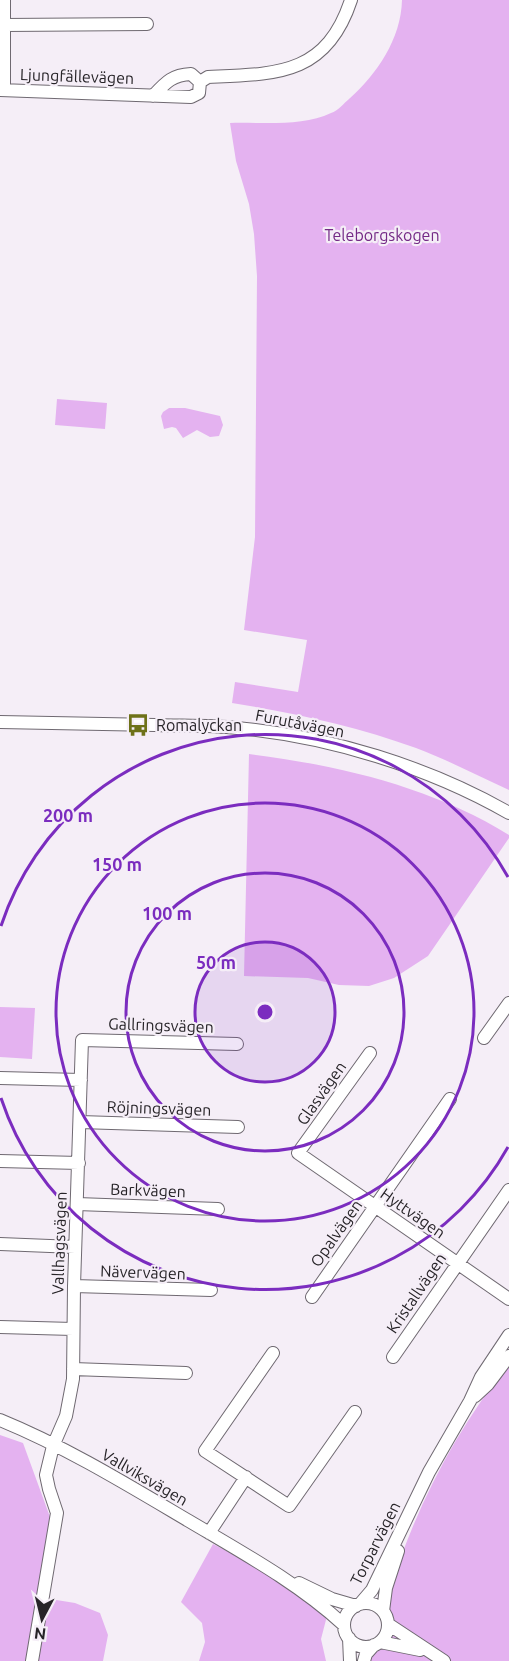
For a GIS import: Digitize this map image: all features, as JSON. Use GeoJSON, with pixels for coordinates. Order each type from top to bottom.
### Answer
{"type":"FeatureCollection","features":[{"type":"Feature","properties":{"kind":"street"},"geometry":{"type":"LineString","coordinates":[[2,90],[3,0]]}},
{"type":"Feature","properties":{"kind":"street"},"geometry":{"type":"LineString","coordinates":[[200,82],[208,77],[266,74],[300,65],[328,44],[339,28],[351,0]]}},
{"type":"Feature","properties":{"kind":"street"},"geometry":{"type":"LineString","coordinates":[[4,25],[147,24]]}},
{"type":"Feature","properties":{"kind":"street","name":"Ljungfällevägen"},"geometry":{"type":"LineString","coordinates":[[2,90],[153,96],[192,97],[199,93],[200,82],[191,74],[177,75],[153,96]]}},
{"type":"Feature","properties":{"kind":"street","name":"Furutåvägen"},"geometry":{"type":"LineString","coordinates":[[0,722],[216,727],[280,734],[371,755],[427,774],[487,800],[509,813]]}},
{"type":"Feature","properties":{"kind":"street"},"geometry":{"type":"LineString","coordinates":[[484,1038],[509,1003]]}},
{"type":"Feature","properties":{"kind":"street","name":"Vallhagsvägen"},"geometry":{"type":"LineString","coordinates":[[32,1661],[57,1513],[46,1475],[53,1446],[66,1416],[73,1379],[82,1040],[85,1040]]}},
{"type":"Feature","properties":{"kind":"street","name":"Gallringsvägen"},"geometry":{"type":"LineString","coordinates":[[85,1040],[237,1044]]}},
{"type":"Feature","properties":{"kind":"street","name":"Glasvägen"},"geometry":{"type":"LineString","coordinates":[[298,1154],[370,1053]]}},
{"type":"Feature","properties":{"kind":"street"},"geometry":{"type":"LineString","coordinates":[[0,1078],[81,1080]]}},
{"type":"Feature","properties":{"kind":"street","name":"Opalvägen"},"geometry":{"type":"LineString","coordinates":[[312,1297],[450,1099]]}},
{"type":"Feature","properties":{"kind":"street","name":"Röjningsvägen"},"geometry":{"type":"LineString","coordinates":[[80,1122],[238,1126]]}},
{"type":"Feature","properties":{"kind":"street","name":"Hyttvägen"},"geometry":{"type":"LineString","coordinates":[[298,1154],[509,1299]]}},
{"type":"Feature","properties":{"kind":"street"},"geometry":{"type":"LineString","coordinates":[[0,1161],[79,1163]]}},
{"type":"Feature","properties":{"kind":"street","name":"Kristallvägen"},"geometry":{"type":"LineString","coordinates":[[393,1357],[509,1190]]}},
{"type":"Feature","properties":{"kind":"street","name":"Barkvägen"},"geometry":{"type":"LineString","coordinates":[[77,1204],[218,1209]]}},
{"type":"Feature","properties":{"kind":"street"},"geometry":{"type":"LineString","coordinates":[[0,1244],[75,1247]]}},
{"type":"Feature","properties":{"kind":"street","name":"Nävervägen"},"geometry":{"type":"LineString","coordinates":[[74,1286],[211,1290]]}},
{"type":"Feature","properties":{"kind":"street"},"geometry":{"type":"LineString","coordinates":[[0,1327],[73,1329]]}},
{"type":"Feature","properties":{"kind":"street","name":"Torparvägen"},"geometry":{"type":"LineString","coordinates":[[358,1605],[372,1590],[440,1452],[470,1401],[481,1377],[509,1335]]}},
{"type":"Feature","properties":{"kind":"street"},"geometry":{"type":"LineString","coordinates":[[273,1353],[205,1451],[289,1506],[355,1412]]}},
{"type":"Feature","properties":{"kind":"street","name":"Torparvägen"},"geometry":{"type":"LineString","coordinates":[[470,1401],[488,1384],[509,1356]]}},
{"type":"Feature","properties":{"kind":"street"},"geometry":{"type":"LineString","coordinates":[[73,1369],[186,1373]]}},
{"type":"Feature","properties":{"kind":"street","name":"Vallviksvägen"},"geometry":{"type":"LineString","coordinates":[[0,1420],[139,1492],[270,1569],[332,1599],[358,1605]]}},
{"type":"Feature","properties":{"kind":"street"},"geometry":{"type":"LineString","coordinates":[[209,1533],[246,1477]]}},
{"type":"Feature","properties":{"kind":"street","name":"Torparvägen"},"geometry":{"type":"LineString","coordinates":[[383,1611],[388,1581],[417,1496]]}},
{"type":"Feature","properties":{"kind":"street","name":"Vallviksvägen"},"geometry":{"type":"LineString","coordinates":[[270,1569],[344,1625]]}},
{"type":"Feature","properties":{"kind":"street"},"geometry":{"type":"LineString","coordinates":[[350,1661],[348,1638],[344,1625],[347,1614],[358,1605],[373,1604],[383,1611],[388,1624],[387,1632],[366,1654],[364,1661]]}},
{"type":"Feature","properties":{"kind":"street"},"geometry":{"type":"LineString","coordinates":[[388,1624],[444,1661]]}},
{"type":"Feature","properties":{"kind":"street"},"geometry":{"type":"LineString","coordinates":[[348,1638],[360,1646],[377,1643],[429,1652]]}},
{"type":"Feature","properties":{"kind":"green space","name":"Teleborgskogen"},"geometry":{"type":"Polygon","coordinates":[[[402,0],[509,0],[509,790],[416,748],[371,733],[279,711],[232,703],[235,682],[298,692],[307,640],[244,630],[255,537],[257,276],[249,204],[236,161],[230,123],[295,122],[336,111],[369,78],[386,55],[397,28],[402,0]]]}},
{"type":"Feature","properties":{"kind":"green space"},"geometry":{"type":"Polygon","coordinates":[[[57,399],[107,403],[105,429],[55,425],[57,399]]]}},
{"type":"Feature","properties":{"kind":"green space"},"geometry":{"type":"Polygon","coordinates":[[[169,408],[185,408],[220,416],[223,425],[219,436],[210,437],[197,430],[183,438],[176,428],[164,429],[161,416],[169,408]]]}},
{"type":"Feature","properties":{"kind":"green space"},"geometry":{"type":"Polygon","coordinates":[[[249,754],[350,772],[416,791],[479,818],[509,835],[509,838],[428,956],[394,978],[369,986],[339,985],[308,978],[244,976],[249,754]]]}},
{"type":"Feature","properties":{"kind":"green space"},"geometry":{"type":"Polygon","coordinates":[[[0,1007],[35,1008],[32,1059],[0,1057],[0,1007]]]}},
{"type":"Feature","properties":{"kind":"green space"},"geometry":{"type":"Polygon","coordinates":[[[509,1363],[509,1661],[370,1661],[391,1632],[388,1592],[423,1503],[462,1431],[509,1363]]]}},
{"type":"Feature","properties":{"kind":"green space"},"geometry":{"type":"Polygon","coordinates":[[[0,1435],[23,1443],[50,1517],[38,1597],[75,1603],[100,1613],[108,1635],[103,1661],[0,1661],[0,1435]]]}},
{"type":"Feature","properties":{"kind":"green space"},"geometry":{"type":"Polygon","coordinates":[[[213,1544],[272,1577],[327,1616],[321,1639],[326,1661],[199,1661],[205,1642],[202,1623],[181,1602],[213,1544]]]}},
{"type":"Feature","properties":{"kind":"place","name":"Romalyckan"},"geometry":{"type":"Point","coordinates":[138,725]}}]}
